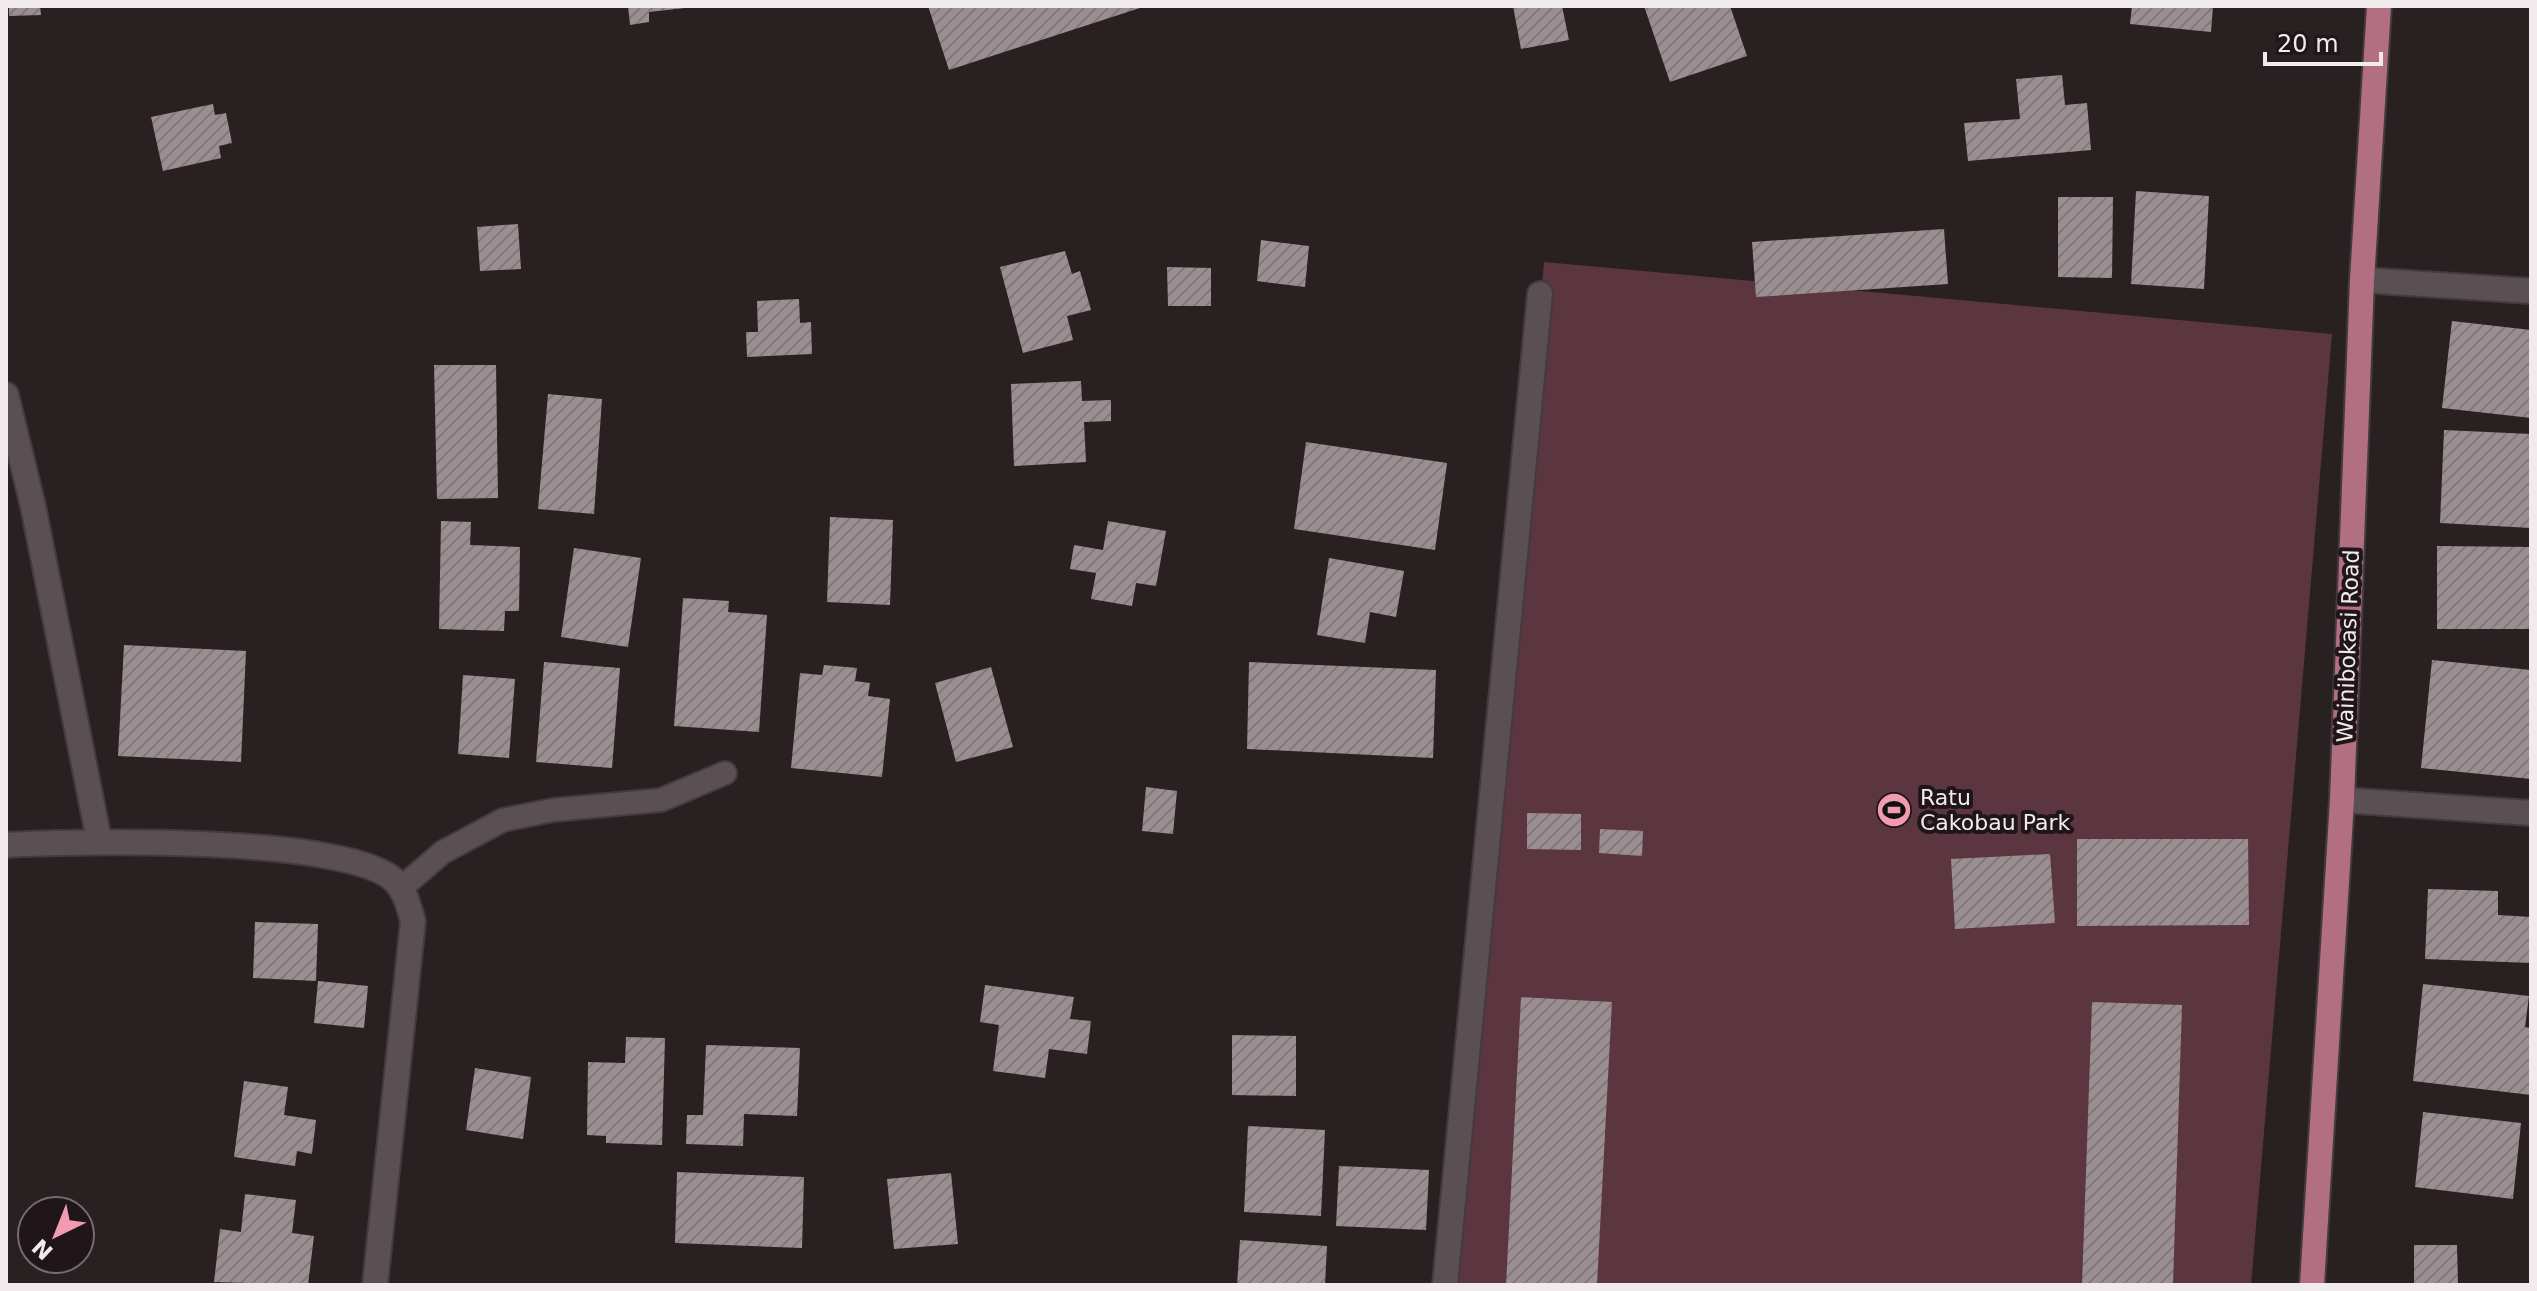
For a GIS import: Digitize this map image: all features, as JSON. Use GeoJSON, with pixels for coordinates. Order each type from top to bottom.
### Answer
{"type":"FeatureCollection","features":[{"type":"Feature","properties":{"kind":"main road","name":"Wainibokasi Road"},"geometry":{"type":"LineString","coordinates":[[2312,1285],[2342,800],[2362,280],[2379,6]]}},
{"type":"Feature","properties":{"kind":"street"},"geometry":{"type":"LineString","coordinates":[[2362,280],[2531,291]]}},
{"type":"Feature","properties":{"kind":"street"},"geometry":{"type":"LineString","coordinates":[[1445,1285],[1540,294]]}},
{"type":"Feature","properties":{"kind":"street"},"geometry":{"type":"LineString","coordinates":[[6,395],[33,506],[99,840]]}},
{"type":"Feature","properties":{"kind":"street"},"geometry":{"type":"LineString","coordinates":[[2342,800],[2531,813]]}},
{"type":"Feature","properties":{"kind":"street"},"geometry":{"type":"LineString","coordinates":[[6,845],[99,840],[295,850],[365,868],[395,880],[413,921],[412,949],[375,1285]]}},
{"type":"Feature","properties":{"kind":"lane"},"geometry":{"type":"LineString","coordinates":[[400,889],[460,841],[503,820],[553,810],[661,800],[725,773]]}},
{"type":"Feature","properties":{"kind":"shaded area","name":"Ratu Cakobau Park"},"geometry":{"type":"Polygon","coordinates":[[[1544,262],[2332,334],[2251,1285],[1457,1285],[1544,262]]]}},
{"type":"Feature","properties":{"kind":"building"},"geometry":{"type":"Polygon","coordinates":[[[9,6],[40,6],[41,15],[9,16],[9,6]]]}},
{"type":"Feature","properties":{"kind":"building"},"geometry":{"type":"Polygon","coordinates":[[[628,6],[685,8],[649,12],[649,22],[630,25],[628,6]]]}},
{"type":"Feature","properties":{"kind":"building"},"geometry":{"type":"Polygon","coordinates":[[[928,6],[1143,6],[1143,7],[949,70],[928,6]]]}},
{"type":"Feature","properties":{"kind":"building"},"geometry":{"type":"Polygon","coordinates":[[[1513,6],[1562,6],[1569,40],[1521,49],[1513,6]]]}},
{"type":"Feature","properties":{"kind":"building"},"geometry":{"type":"Polygon","coordinates":[[[1644,6],[1730,6],[1747,56],[1670,82],[1644,6]]]}},
{"type":"Feature","properties":{"kind":"building"},"geometry":{"type":"Polygon","coordinates":[[[2132,6],[2213,6],[2211,32],[2130,24],[2132,6]]]}},
{"type":"Feature","properties":{"kind":"building"},"geometry":{"type":"Polygon","coordinates":[[[2062,75],[2065,105],[2087,103],[2091,150],[1968,161],[1964,123],[2020,119],[2016,79],[2062,75]]]}},
{"type":"Feature","properties":{"kind":"building"},"geometry":{"type":"Polygon","coordinates":[[[213,104],[215,115],[226,113],[232,143],[219,146],[221,158],[163,171],[151,117],[213,104]]]}},
{"type":"Feature","properties":{"kind":"building"},"geometry":{"type":"Polygon","coordinates":[[[2136,191],[2209,196],[2204,289],[2131,284],[2136,191]]]}},
{"type":"Feature","properties":{"kind":"building"},"geometry":{"type":"Polygon","coordinates":[[[2058,197],[2113,197],[2112,278],[2058,277],[2058,197]]]}},
{"type":"Feature","properties":{"kind":"building"},"geometry":{"type":"Polygon","coordinates":[[[518,224],[521,269],[480,271],[477,227],[518,224]]]}},
{"type":"Feature","properties":{"kind":"building"},"geometry":{"type":"Polygon","coordinates":[[[1944,229],[1948,284],[1756,297],[1752,242],[1944,229]]]}},
{"type":"Feature","properties":{"kind":"building"},"geometry":{"type":"Polygon","coordinates":[[[1261,240],[1309,246],[1305,287],[1257,281],[1261,240]]]}},
{"type":"Feature","properties":{"kind":"building"},"geometry":{"type":"Polygon","coordinates":[[[1065,251],[1072,274],[1080,271],[1091,310],[1067,316],[1073,340],[1023,353],[1000,267],[1065,251]]]}},
{"type":"Feature","properties":{"kind":"building"},"geometry":{"type":"Polygon","coordinates":[[[1167,267],[1211,268],[1211,306],[1168,306],[1167,267]]]}},
{"type":"Feature","properties":{"kind":"building"},"geometry":{"type":"Polygon","coordinates":[[[799,299],[800,323],[811,322],[812,354],[747,357],[746,332],[758,332],[757,301],[799,299]]]}},
{"type":"Feature","properties":{"kind":"building"},"geometry":{"type":"Polygon","coordinates":[[[2452,321],[2531,330],[2531,418],[2442,408],[2452,321]]]}},
{"type":"Feature","properties":{"kind":"building"},"geometry":{"type":"Polygon","coordinates":[[[434,365],[496,365],[498,498],[437,499],[434,365]]]}},
{"type":"Feature","properties":{"kind":"building"},"geometry":{"type":"Polygon","coordinates":[[[1081,381],[1082,401],[1111,400],[1111,421],[1084,422],[1086,462],[1014,466],[1011,384],[1081,381]]]}},
{"type":"Feature","properties":{"kind":"building"},"geometry":{"type":"Polygon","coordinates":[[[548,394],[602,399],[594,514],[538,509],[548,394]]]}},
{"type":"Feature","properties":{"kind":"building"},"geometry":{"type":"Polygon","coordinates":[[[2444,430],[2531,434],[2531,528],[2440,523],[2444,430]]]}},
{"type":"Feature","properties":{"kind":"building"},"geometry":{"type":"Polygon","coordinates":[[[1306,442],[1447,463],[1435,550],[1294,529],[1306,442]]]}},
{"type":"Feature","properties":{"kind":"building"},"geometry":{"type":"Polygon","coordinates":[[[830,517],[893,520],[890,605],[827,602],[830,517]]]}},
{"type":"Feature","properties":{"kind":"building"},"geometry":{"type":"Polygon","coordinates":[[[441,521],[471,522],[470,545],[520,547],[519,611],[505,611],[504,631],[439,629],[441,521]]]}},
{"type":"Feature","properties":{"kind":"building"},"geometry":{"type":"Polygon","coordinates":[[[1108,521],[1166,531],[1156,586],[1136,583],[1132,606],[1091,599],[1096,573],[1070,569],[1074,545],[1103,550],[1108,521]]]}},
{"type":"Feature","properties":{"kind":"building"},"geometry":{"type":"Polygon","coordinates":[[[2437,546],[2531,547],[2531,629],[2437,629],[2437,546]]]}},
{"type":"Feature","properties":{"kind":"building"},"geometry":{"type":"Polygon","coordinates":[[[574,548],[641,558],[628,647],[561,637],[574,548]]]}},
{"type":"Feature","properties":{"kind":"building"},"geometry":{"type":"Polygon","coordinates":[[[1329,558],[1404,571],[1396,617],[1370,612],[1365,643],[1317,635],[1329,558]]]}},
{"type":"Feature","properties":{"kind":"building"},"geometry":{"type":"Polygon","coordinates":[[[683,598],[729,601],[728,612],[767,615],[759,732],[674,726],[683,598]]]}},
{"type":"Feature","properties":{"kind":"building"},"geometry":{"type":"Polygon","coordinates":[[[124,645],[246,651],[241,762],[118,756],[124,645]]]}},
{"type":"Feature","properties":{"kind":"building"},"geometry":{"type":"Polygon","coordinates":[[[2432,660],[2531,670],[2531,779],[2421,768],[2432,660]]]}},
{"type":"Feature","properties":{"kind":"building"},"geometry":{"type":"Polygon","coordinates":[[[544,662],[620,668],[612,768],[536,762],[544,662]]]}},
{"type":"Feature","properties":{"kind":"building"},"geometry":{"type":"Polygon","coordinates":[[[1249,662],[1436,670],[1433,758],[1247,749],[1249,662]]]}},
{"type":"Feature","properties":{"kind":"building"},"geometry":{"type":"Polygon","coordinates":[[[824,665],[857,668],[855,681],[870,683],[868,696],[890,699],[882,777],[791,768],[800,673],[822,675],[824,665]]]}},
{"type":"Feature","properties":{"kind":"building"},"geometry":{"type":"Polygon","coordinates":[[[991,667],[1013,747],[956,762],[935,683],[991,667]]]}},
{"type":"Feature","properties":{"kind":"building"},"geometry":{"type":"Polygon","coordinates":[[[463,675],[515,679],[509,758],[458,754],[463,675]]]}},
{"type":"Feature","properties":{"kind":"building"},"geometry":{"type":"Polygon","coordinates":[[[1146,787],[1177,791],[1173,834],[1142,831],[1146,787]]]}},
{"type":"Feature","properties":{"kind":"building"},"geometry":{"type":"Polygon","coordinates":[[[1527,813],[1581,814],[1581,850],[1527,849],[1527,813]]]}},
{"type":"Feature","properties":{"kind":"building"},"geometry":{"type":"Polygon","coordinates":[[[1600,829],[1643,831],[1642,856],[1599,853],[1600,829]]]}},
{"type":"Feature","properties":{"kind":"building"},"geometry":{"type":"Polygon","coordinates":[[[2077,839],[2248,839],[2249,925],[2077,926],[2077,839]]]}},
{"type":"Feature","properties":{"kind":"building"},"geometry":{"type":"Polygon","coordinates":[[[2050,854],[2055,923],[1955,929],[1951,859],[2050,854]]]}},
{"type":"Feature","properties":{"kind":"building"},"geometry":{"type":"Polygon","coordinates":[[[2428,889],[2498,891],[2498,915],[2531,917],[2531,963],[2425,959],[2428,889]]]}},
{"type":"Feature","properties":{"kind":"building"},"geometry":{"type":"Polygon","coordinates":[[[255,922],[318,924],[316,981],[253,978],[255,922]]]}},
{"type":"Feature","properties":{"kind":"building"},"geometry":{"type":"Polygon","coordinates":[[[318,981],[368,986],[364,1028],[314,1023],[318,981]]]}},
{"type":"Feature","properties":{"kind":"building"},"geometry":{"type":"Polygon","coordinates":[[[2423,984],[2529,996],[2525,1027],[2531,1028],[2531,1095],[2413,1081],[2423,984]]]}},
{"type":"Feature","properties":{"kind":"building"},"geometry":{"type":"Polygon","coordinates":[[[985,985],[1074,997],[1070,1019],[1091,1021],[1087,1054],[1049,1049],[1045,1078],[993,1071],[999,1025],[980,1022],[985,985]]]}},
{"type":"Feature","properties":{"kind":"building"},"geometry":{"type":"Polygon","coordinates":[[[1521,997],[1612,1002],[1597,1285],[1506,1285],[1521,997]]]}},
{"type":"Feature","properties":{"kind":"building"},"geometry":{"type":"Polygon","coordinates":[[[2092,1002],[2182,1005],[2173,1285],[2082,1285],[2092,1002]]]}},
{"type":"Feature","properties":{"kind":"building"},"geometry":{"type":"Polygon","coordinates":[[[1232,1035],[1296,1036],[1296,1096],[1232,1095],[1232,1035]]]}},
{"type":"Feature","properties":{"kind":"building"},"geometry":{"type":"Polygon","coordinates":[[[626,1037],[665,1038],[662,1145],[606,1143],[606,1136],[587,1135],[588,1062],[625,1063],[626,1037]]]}},
{"type":"Feature","properties":{"kind":"building"},"geometry":{"type":"Polygon","coordinates":[[[706,1045],[800,1048],[797,1116],[744,1114],[743,1146],[686,1144],[687,1115],[703,1115],[706,1045]]]}},
{"type":"Feature","properties":{"kind":"building"},"geometry":{"type":"Polygon","coordinates":[[[475,1068],[531,1077],[523,1139],[466,1130],[475,1068]]]}},
{"type":"Feature","properties":{"kind":"building"},"geometry":{"type":"Polygon","coordinates":[[[244,1081],[288,1087],[284,1115],[316,1120],[312,1154],[297,1151],[295,1166],[234,1157],[244,1081]]]}},
{"type":"Feature","properties":{"kind":"building"},"geometry":{"type":"Polygon","coordinates":[[[2423,1112],[2521,1123],[2513,1199],[2415,1187],[2423,1112]]]}},
{"type":"Feature","properties":{"kind":"building"},"geometry":{"type":"Polygon","coordinates":[[[1248,1126],[1325,1130],[1321,1216],[1244,1212],[1248,1126]]]}},
{"type":"Feature","properties":{"kind":"building"},"geometry":{"type":"Polygon","coordinates":[[[1339,1166],[1429,1170],[1426,1230],[1336,1226],[1339,1166]]]}},
{"type":"Feature","properties":{"kind":"building"},"geometry":{"type":"Polygon","coordinates":[[[677,1172],[804,1177],[802,1248],[675,1243],[677,1172]]]}},
{"type":"Feature","properties":{"kind":"building"},"geometry":{"type":"Polygon","coordinates":[[[951,1173],[958,1244],[894,1249],[887,1179],[951,1173]]]}},
{"type":"Feature","properties":{"kind":"building"},"geometry":{"type":"Polygon","coordinates":[[[245,1194],[296,1200],[292,1233],[314,1236],[308,1285],[214,1282],[220,1229],[241,1232],[245,1194]]]}},
{"type":"Feature","properties":{"kind":"building"},"geometry":{"type":"Polygon","coordinates":[[[1240,1240],[1327,1246],[1325,1285],[1237,1285],[1240,1240]]]}},
{"type":"Feature","properties":{"kind":"building"},"geometry":{"type":"Polygon","coordinates":[[[2414,1245],[2457,1245],[2458,1285],[2414,1285],[2414,1245]]]}},
{"type":"Feature","properties":{"kind":"place","name":"Ratu Cakobau Park"},"geometry":{"type":"Point","coordinates":[1894,810]}}]}
